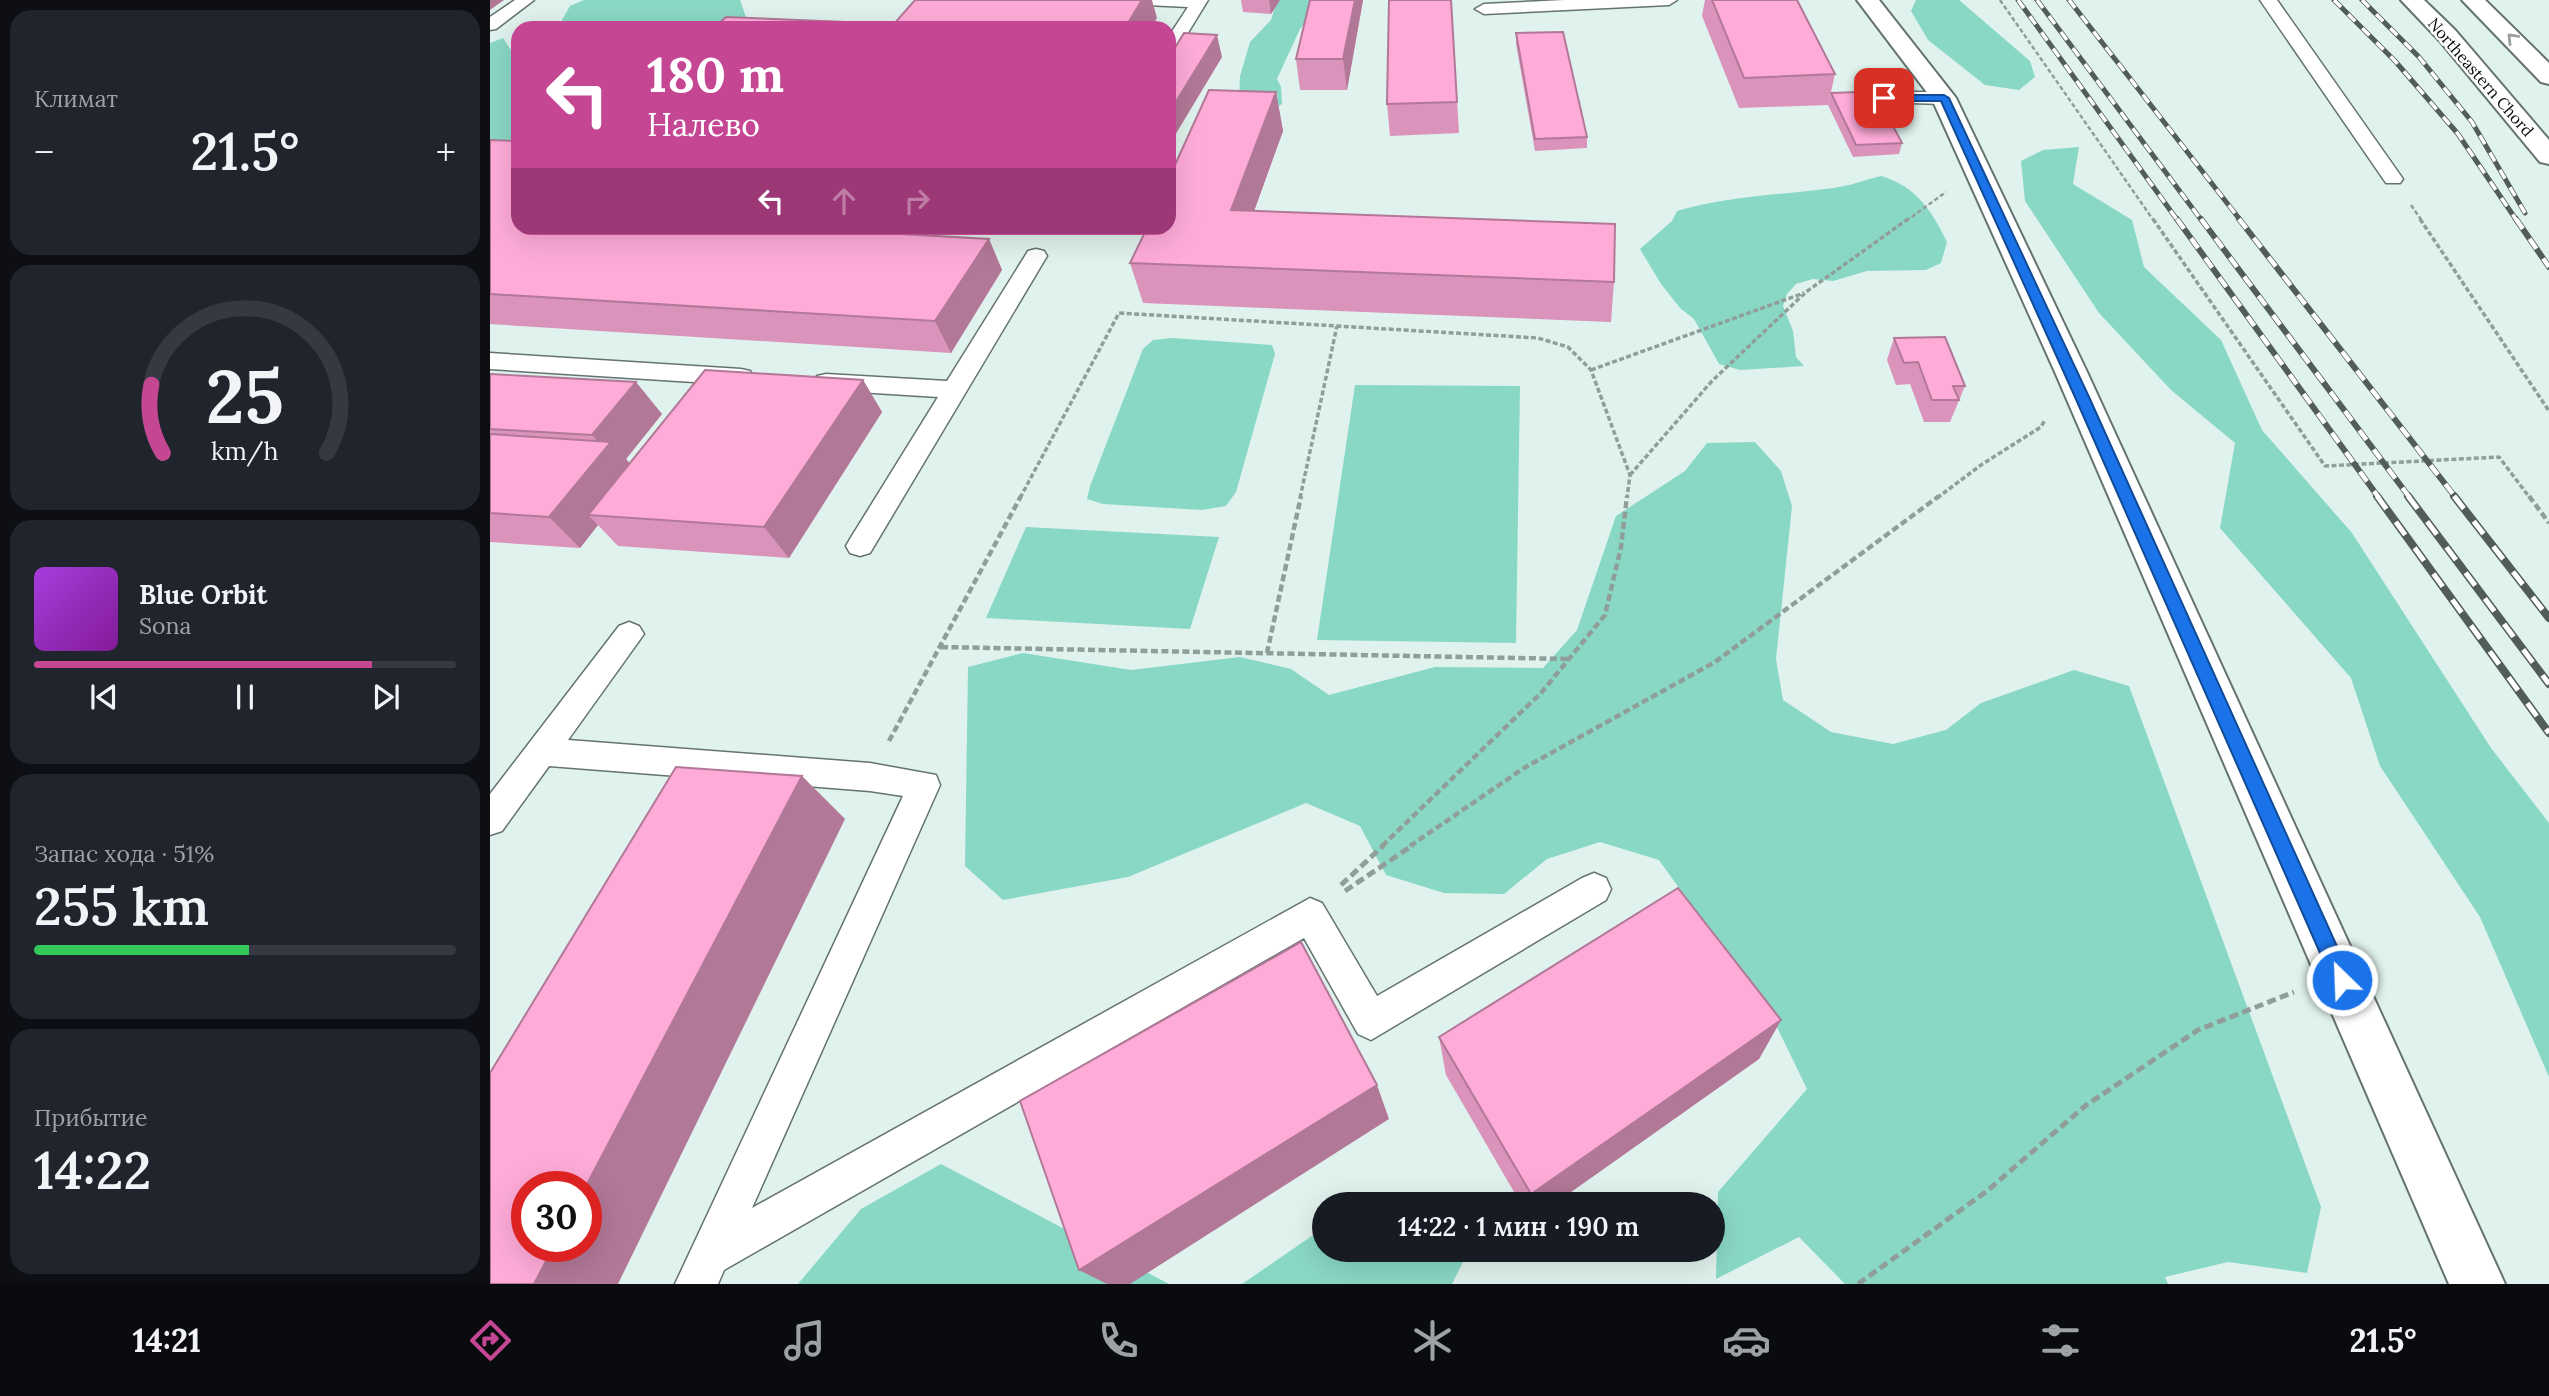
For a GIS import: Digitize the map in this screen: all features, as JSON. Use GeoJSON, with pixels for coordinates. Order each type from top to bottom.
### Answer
{"type":"FeatureCollection","features":[{"type":"Feature","properties":{"kind":"street"},"geometry":{"type":"LineString","coordinates":[[1868,0],[1944,98],[2071,372],[2477,1284]]}},
{"type":"Feature","properties":{"kind":"street","name":"Northeastern Chord"},"geometry":{"type":"LineString","coordinates":[[2412,0],[2447,35],[2549,156]]}},
{"type":"Feature","properties":{"kind":"street"},"geometry":{"type":"LineString","coordinates":[[2473,0],[2549,77]]}},
{"type":"Feature","properties":{"kind":"lane"},"geometry":{"type":"LineString","coordinates":[[490,26],[526,0]]}},
{"type":"Feature","properties":{"kind":"lane"},"geometry":{"type":"LineString","coordinates":[[1146,0],[1199,1]]}},
{"type":"Feature","properties":{"kind":"lane"},"geometry":{"type":"LineString","coordinates":[[1484,9],[1669,0]]}},
{"type":"Feature","properties":{"kind":"lane"},"geometry":{"type":"LineString","coordinates":[[2268,0],[2393,179]]}},
{"type":"Feature","properties":{"kind":"lane"},"geometry":{"type":"LineString","coordinates":[[1176,39],[1199,1]]}},
{"type":"Feature","properties":{"kind":"lane"},"geometry":{"type":"LineString","coordinates":[[1884,98],[1944,98]]}},
{"type":"Feature","properties":{"kind":"lane"},"geometry":{"type":"LineString","coordinates":[[860,546],[1035,256]]}},
{"type":"Feature","properties":{"kind":"lane"},"geometry":{"type":"LineString","coordinates":[[490,361],[763,378]]}},
{"type":"Feature","properties":{"kind":"lane"},"geometry":{"type":"LineString","coordinates":[[804,381],[954,390]]}},
{"type":"Feature","properties":{"kind":"lane"},"geometry":{"type":"LineString","coordinates":[[490,820],[629,634]]}},
{"type":"Feature","properties":{"kind":"lane"},"geometry":{"type":"LineString","coordinates":[[541,752],[870,777],[924,785],[702,1270]]}},
{"type":"Feature","properties":{"kind":"lane"},"geometry":{"type":"LineString","coordinates":[[702,1270],[1310,915],[1371,1021],[1594,889]]}},
{"type":"Feature","properties":{"kind":"path"},"geometry":{"type":"LineString","coordinates":[[2000,0],[2325,466],[2500,457],[2549,523]]}},
{"type":"Feature","properties":{"kind":"path"},"geometry":{"type":"LineString","coordinates":[[1630,475],[1712,381],[1806,292],[1977,169]]}},
{"type":"Feature","properties":{"kind":"path"},"geometry":{"type":"LineString","coordinates":[[2393,179],[2549,411]]}},
{"type":"Feature","properties":{"kind":"path"},"geometry":{"type":"LineString","coordinates":[[1591,370],[1806,292]]}},
{"type":"Feature","properties":{"kind":"path"},"geometry":{"type":"LineString","coordinates":[[870,777],[1119,313],[1538,338],[1568,347],[1591,370],[1630,475],[1621,547],[1605,615],[1541,693],[1486,749],[1310,915]]}},
{"type":"Feature","properties":{"kind":"path"},"geometry":{"type":"LineString","coordinates":[[1267,653],[1337,326]]}},
{"type":"Feature","properties":{"kind":"path"},"geometry":{"type":"LineString","coordinates":[[1310,915],[1524,768],[1715,662],[1981,465],[2041,428],[2071,372]]}},
{"type":"Feature","properties":{"kind":"path"},"geometry":{"type":"LineString","coordinates":[[941,647],[1570,659]]}},
{"type":"Feature","properties":{"kind":"path"},"geometry":{"type":"LineString","coordinates":[[1858,1284],[1987,1191],[2085,1106],[2197,1030],[2305,987]]}},
{"type":"Feature","properties":{"kind":"green space"},"geometry":{"type":"Polygon","coordinates":[[[584,0],[740,0],[747,20],[563,21],[570,6],[584,0]]]}},
{"type":"Feature","properties":{"kind":"green space"},"geometry":{"type":"Polygon","coordinates":[[[1277,0],[1327,0],[1300,29],[1277,79],[1281,87],[1282,104],[1270,111],[1239,101],[1240,76],[1250,42],[1271,20],[1277,0]]]}},
{"type":"Feature","properties":{"kind":"green space"},"geometry":{"type":"Polygon","coordinates":[[[1916,0],[1959,0],[2030,61],[2035,77],[2019,90],[1985,85],[1928,40],[1911,11],[1916,0]]]}},
{"type":"Feature","properties":{"kind":"green space"},"geometry":{"type":"Polygon","coordinates":[[[503,38],[511,50],[511,152],[490,151],[490,43],[503,38]]]}},
{"type":"Feature","properties":{"kind":"green space"},"geometry":{"type":"Polygon","coordinates":[[[2079,147],[2073,184],[2132,220],[2144,267],[2221,340],[2262,430],[2352,533],[2491,748],[2549,823],[2549,1077],[2480,917],[2380,766],[2351,678],[2220,528],[2235,443],[2171,390],[2099,313],[2025,201],[2021,161],[2043,150],[2079,147]]]}},
{"type":"Feature","properties":{"kind":"green space"},"geometry":{"type":"Polygon","coordinates":[[[1881,176],[1904,186],[1929,210],[1947,242],[1941,263],[1926,270],[1867,271],[1833,281],[1813,279],[1796,284],[1787,294],[1783,306],[1793,331],[1796,357],[1804,366],[1740,370],[1719,364],[1694,319],[1680,308],[1661,284],[1640,249],[1672,221],[1677,211],[1735,199],[1839,187],[1881,176]]]}},
{"type":"Feature","properties":{"kind":"green space"},"geometry":{"type":"Polygon","coordinates":[[[1172,338],[1272,345],[1275,354],[1236,492],[1226,506],[1202,510],[1103,504],[1087,499],[1143,349],[1153,340],[1172,338]]]}},
{"type":"Feature","properties":{"kind":"green space"},"geometry":{"type":"Polygon","coordinates":[[[1355,385],[1520,386],[1516,643],[1317,640],[1355,385]]]}},
{"type":"Feature","properties":{"kind":"green space"},"geometry":{"type":"Polygon","coordinates":[[[1755,442],[1781,471],[1792,506],[1776,659],[1783,700],[1831,732],[1893,744],[1946,730],[1981,703],[2074,670],[2129,686],[2321,1207],[2307,1273],[2228,1262],[2165,1277],[2168,1284],[1845,1284],[1799,1237],[1716,1279],[1716,1262],[1725,1262],[1725,1192],[1718,1192],[1807,1089],[1774,1021],[1659,860],[1600,842],[1547,859],[1504,894],[1444,893],[1386,875],[1360,826],[1306,803],[1128,877],[1003,900],[965,866],[968,667],[1023,653],[1131,670],[1240,657],[1291,669],[1329,695],[1435,667],[1543,668],[1577,630],[1616,516],[1685,471],[1707,443],[1755,442]]]}},
{"type":"Feature","properties":{"kind":"green space"},"geometry":{"type":"Polygon","coordinates":[[[1026,527],[1219,537],[1190,629],[986,618],[1026,527]]]}},
{"type":"Feature","properties":{"kind":"green space"},"geometry":{"type":"Polygon","coordinates":[[[941,1164],[1169,1284],[798,1284],[861,1209],[941,1164]]]}},
{"type":"Feature","properties":{"kind":"green space"},"geometry":{"type":"Polygon","coordinates":[[[1312,1236],[1312,1262],[1463,1262],[1452,1284],[1242,1284],[1312,1236]]]}},
{"type":"Feature","properties":{"kind":"building"},"geometry":{"type":"Polygon","coordinates":[[[915,0],[1142,0],[1129,21],[897,21],[915,0]]]}},
{"type":"Feature","properties":{"kind":"building"},"geometry":{"type":"Polygon","coordinates":[[[1310,0],[1355,0],[1343,59],[1296,59],[1310,0]]]}},
{"type":"Feature","properties":{"kind":"building"},"geometry":{"type":"Polygon","coordinates":[[[1389,0],[1451,0],[1457,102],[1387,104],[1389,0]]]}},
{"type":"Feature","properties":{"kind":"building"},"geometry":{"type":"Polygon","coordinates":[[[1712,0],[1797,0],[1835,74],[1744,78],[1712,0]]]}},
{"type":"Feature","properties":{"kind":"building"},"geometry":{"type":"Polygon","coordinates":[[[726,17],[822,21],[722,21],[726,17]]]}},
{"type":"Feature","properties":{"kind":"building"},"geometry":{"type":"Polygon","coordinates":[[[1563,32],[1587,137],[1535,139],[1516,33],[1563,32]]]}},
{"type":"Feature","properties":{"kind":"building"},"geometry":{"type":"Polygon","coordinates":[[[1184,33],[1217,35],[1176,102],[1176,46],[1184,33]]]}},
{"type":"Feature","properties":{"kind":"building"},"geometry":{"type":"Polygon","coordinates":[[[1209,90],[1276,92],[1231,210],[1615,224],[1614,282],[1130,263],[1144,235],[1176,235],[1176,163],[1209,90]]]}},
{"type":"Feature","properties":{"kind":"building"},"geometry":{"type":"Polygon","coordinates":[[[1887,91],[1897,109],[1884,109],[1902,143],[1856,145],[1831,93],[1887,91]]]}},
{"type":"Feature","properties":{"kind":"building"},"geometry":{"type":"Polygon","coordinates":[[[490,140],[511,141],[511,235],[918,235],[989,239],[935,321],[490,294],[490,140]]]}},
{"type":"Feature","properties":{"kind":"building"},"geometry":{"type":"Polygon","coordinates":[[[1945,337],[1965,386],[1953,386],[1959,400],[1932,400],[1918,362],[1904,363],[1894,338],[1945,337]]]}},
{"type":"Feature","properties":{"kind":"building"},"geometry":{"type":"Polygon","coordinates":[[[705,370],[863,380],[764,527],[588,515],[705,370]]]}},
{"type":"Feature","properties":{"kind":"building"},"geometry":{"type":"Polygon","coordinates":[[[490,374],[636,382],[592,435],[490,429],[490,374]]]}},
{"type":"Feature","properties":{"kind":"building"},"geometry":{"type":"Polygon","coordinates":[[[490,434],[611,442],[549,517],[490,513],[490,434]]]}},
{"type":"Feature","properties":{"kind":"building"},"geometry":{"type":"Polygon","coordinates":[[[676,767],[802,776],[594,1171],[511,1171],[511,1262],[546,1262],[534,1284],[490,1284],[490,1073],[676,767]]]}},
{"type":"Feature","properties":{"kind":"building"},"geometry":{"type":"Polygon","coordinates":[[[1678,888],[1781,1020],[1534,1192],[1530,1192],[1439,1037],[1678,888]]]}},
{"type":"Feature","properties":{"kind":"building"},"geometry":{"type":"Polygon","coordinates":[[[1301,942],[1377,1085],[1079,1270],[1020,1101],[1301,942]]]}},
{"type":"Feature","properties":{"kind":"railway"},"geometry":{"type":"LineString","coordinates":[[2018,0],[2178,221]]}},
{"type":"Feature","properties":{"kind":"railway"},"geometry":{"type":"LineString","coordinates":[[2037,0],[2202,221]]}},
{"type":"Feature","properties":{"kind":"railway"},"geometry":{"type":"LineString","coordinates":[[2069,0],[2241,221]]}},
{"type":"Feature","properties":{"kind":"railway"},"geometry":{"type":"LineString","coordinates":[[2334,0],[2395,61],[2458,134],[2517,221]]}},
{"type":"Feature","properties":{"kind":"railway"},"geometry":{"type":"LineString","coordinates":[[2362,0],[2419,57],[2472,122],[2525,213]]}},
{"type":"Feature","properties":{"kind":"railway"},"geometry":{"type":"LineString","coordinates":[[2177,219],[2379,498]]}},
{"type":"Feature","properties":{"kind":"railway"},"geometry":{"type":"LineString","coordinates":[[2201,219],[2410,498]]}},
{"type":"Feature","properties":{"kind":"railway"},"geometry":{"type":"LineString","coordinates":[[2239,219],[2456,498]]}},
{"type":"Feature","properties":{"kind":"railway"},"geometry":{"type":"LineString","coordinates":[[2516,219],[2549,267]]}},
{"type":"Feature","properties":{"kind":"railway"},"geometry":{"type":"LineString","coordinates":[[2377,496],[2549,733]]}},
{"type":"Feature","properties":{"kind":"railway"},"geometry":{"type":"LineString","coordinates":[[2408,496],[2549,684]]}},
{"type":"Feature","properties":{"kind":"railway"},"geometry":{"type":"LineString","coordinates":[[2454,496],[2549,618]]}},
{"type":"Feature","properties":{"kind":"route"},"geometry":{"type":"LineString","coordinates":[[1884,98],[1944,98],[2082,397],[2342,980]]}}]}
